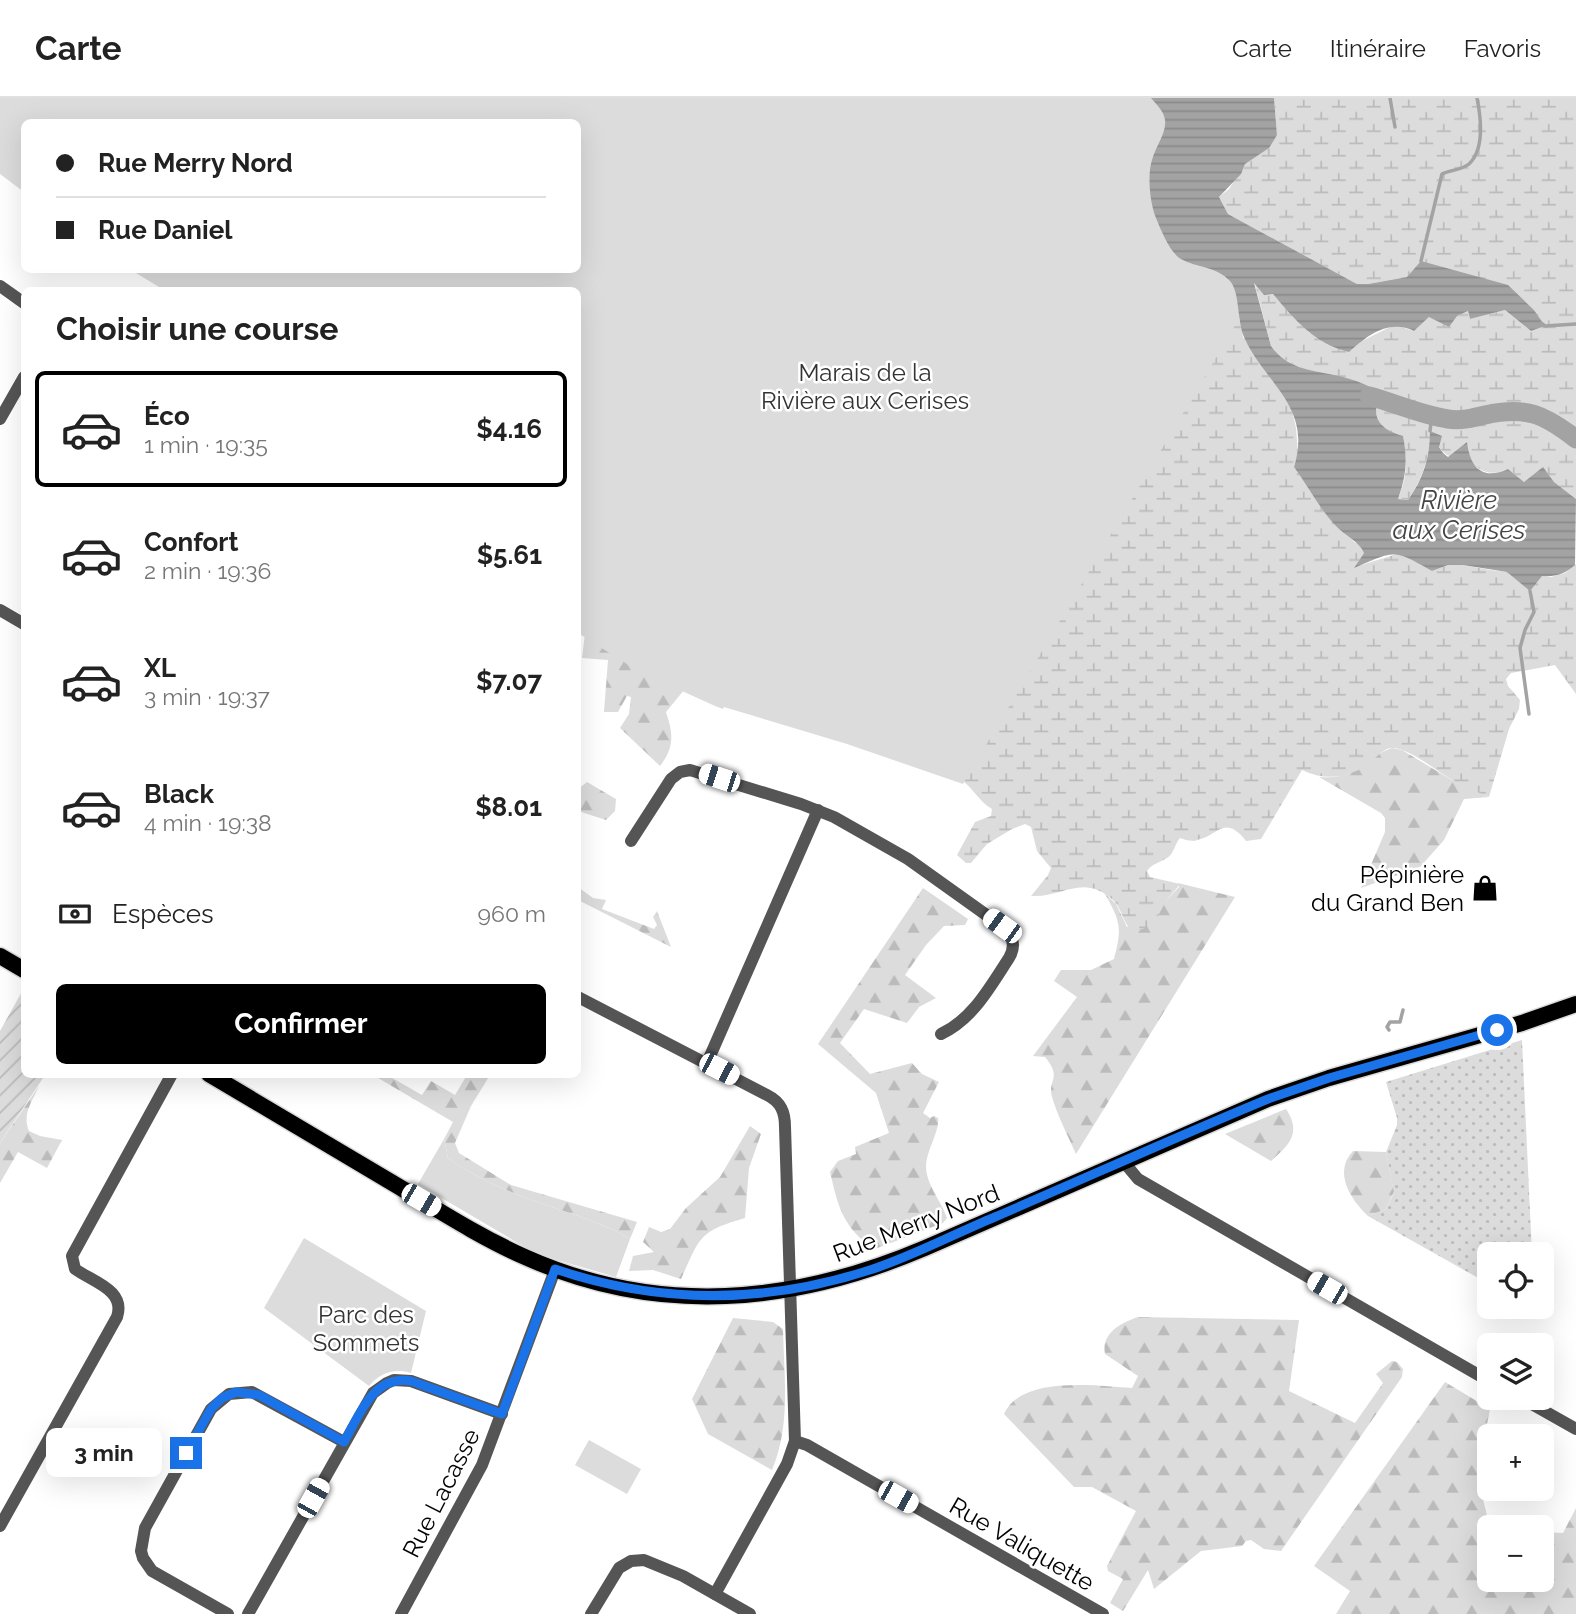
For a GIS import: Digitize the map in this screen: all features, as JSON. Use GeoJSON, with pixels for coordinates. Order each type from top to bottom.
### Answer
{"type":"FeatureCollection","features":[{"type":"Feature","properties":{"kind":"main road"},"geometry":{"type":"LineString","coordinates":[[0,956],[21,968]]}},
{"type":"Feature","properties":{"kind":"main road","name":"Rue Merry Nord"},"geometry":{"type":"LineString","coordinates":[[216,1078],[465,1226],[506,1248],[555,1269],[618,1287],[672,1295],[727,1297],[792,1290],[846,1277],[899,1259],[1224,1117],[1300,1088],[1522,1023],[1576,1004]]}},
{"type":"Feature","properties":{"kind":"street"},"geometry":{"type":"LineString","coordinates":[[0,286],[21,301]]}},
{"type":"Feature","properties":{"kind":"street"},"geometry":{"type":"LineString","coordinates":[[0,418],[21,382]]}},
{"type":"Feature","properties":{"kind":"street"},"geometry":{"type":"LineString","coordinates":[[0,610],[21,622]]}},
{"type":"Feature","properties":{"kind":"street"},"geometry":{"type":"LineString","coordinates":[[631,841],[671,779],[685,770],[696,771],[818,810],[908,859],[1006,929],[1011,936],[1013,950],[1009,958],[974,1009],[962,1021],[941,1034]]}},
{"type":"Feature","properties":{"kind":"street"},"geometry":{"type":"LineString","coordinates":[[707,1063],[818,810]]}},
{"type":"Feature","properties":{"kind":"street"},"geometry":{"type":"LineString","coordinates":[[581,999],[774,1098],[785,1115],[796,1441],[787,1464],[715,1594]]}},
{"type":"Feature","properties":{"kind":"street"},"geometry":{"type":"LineString","coordinates":[[0,1526],[119,1312],[115,1295],[72,1265],[74,1251],[170,1078]]}},
{"type":"Feature","properties":{"kind":"street"},"geometry":{"type":"LineString","coordinates":[[1123,1161],[1138,1179],[1477,1374]]}},
{"type":"Feature","properties":{"kind":"street","name":"Rue Lacasse"},"geometry":{"type":"LineString","coordinates":[[401,1614],[471,1488],[502,1414],[555,1269]]}},
{"type":"Feature","properties":{"kind":"street"},"geometry":{"type":"LineString","coordinates":[[248,1614],[373,1393],[394,1380],[411,1381],[502,1414]]}},
{"type":"Feature","properties":{"kind":"street"},"geometry":{"type":"LineString","coordinates":[[228,1614],[152,1571],[141,1550],[145,1528],[211,1409],[229,1394],[252,1392],[344,1442]]}},
{"type":"Feature","properties":{"kind":"street"},"geometry":{"type":"LineString","coordinates":[[1542,1410],[1576,1429]]}},
{"type":"Feature","properties":{"kind":"street","name":"Rue Valiquette"},"geometry":{"type":"LineString","coordinates":[[796,1441],[1103,1614]]}},
{"type":"Feature","properties":{"kind":"street"},"geometry":{"type":"LineString","coordinates":[[591,1614],[614,1573],[624,1564],[638,1560],[659,1564],[750,1614]]}},
{"type":"Feature","properties":{"kind":"green space","name":"Marais de la Rivière aux Cerises"},"geometry":{"type":"Polygon","coordinates":[[[0,98],[1151,98],[1232,283],[1243,337],[1292,410],[1298,454],[1294,467],[1354,542],[1362,546],[1364,553],[1355,567],[1400,553],[1432,571],[1448,565],[1463,565],[1551,577],[1565,573],[1576,564],[1576,694],[1555,665],[1511,673],[1506,679],[1508,686],[1520,700],[1519,709],[1509,729],[1489,797],[1398,749],[1391,748],[1381,752],[1357,771],[1339,776],[1321,776],[1302,770],[1261,839],[1246,841],[1232,829],[1226,828],[1195,841],[1180,838],[1169,856],[1149,868],[1147,871],[1150,877],[1180,884],[1156,919],[1144,928],[1131,930],[1114,901],[1092,888],[1073,888],[1031,896],[1051,868],[1037,851],[1031,827],[1025,824],[1012,829],[987,844],[971,863],[966,863],[957,855],[975,822],[991,816],[992,809],[960,779],[581,294],[581,287],[249,287],[520,273],[581,273],[581,119],[21,119],[0,98]]]}},
{"type":"Feature","properties":{"kind":"green space","name":"Marais de la Rivière aux Cerises"},"geometry":{"type":"Polygon","coordinates":[[[0,98],[1210,98],[1197,119],[1249,302],[963,784],[847,744],[715,706],[638,671],[581,635],[581,287],[159,287],[136,273],[581,273],[581,119],[21,119],[21,190],[0,174],[0,98]]]}},
{"type":"Feature","properties":{"kind":"green space"},"geometry":{"type":"Polygon","coordinates":[[[1274,98],[1576,98],[1576,499],[1554,482],[1543,468],[1524,482],[1508,469],[1486,472],[1469,459],[1444,453],[1431,432],[1427,459],[1418,484],[1408,500],[1398,499],[1406,468],[1403,437],[1382,426],[1376,411],[1377,404],[1392,402],[1378,391],[1362,384],[1297,366],[1283,358],[1271,346],[1254,281],[1273,294],[1310,333],[1362,341],[1394,325],[1414,331],[1429,317],[1457,316],[1468,311],[1470,319],[1505,310],[1531,331],[1544,326],[1534,310],[1523,300],[1407,277],[1357,284],[1228,214],[1219,197],[1229,189],[1245,164],[1277,135],[1274,98]]]}},
{"type":"Feature","properties":{"kind":"green space"},"geometry":{"type":"Polygon","coordinates":[[[585,633],[684,690],[666,712],[671,740],[660,766],[620,728],[629,714],[631,697],[627,696],[618,712],[604,712],[608,660],[582,658],[585,633]]]}},
{"type":"Feature","properties":{"kind":"green space"},"geometry":{"type":"Polygon","coordinates":[[[1392,748],[1402,750],[1450,779],[1489,797],[1464,799],[1444,840],[1420,867],[1361,888],[1385,832],[1385,818],[1381,813],[1319,777],[1352,772],[1392,748]]]}},
{"type":"Feature","properties":{"kind":"green space"},"geometry":{"type":"Polygon","coordinates":[[[587,782],[616,799],[615,811],[606,820],[581,812],[581,787],[587,782]]]}},
{"type":"Feature","properties":{"kind":"green space"},"geometry":{"type":"Polygon","coordinates":[[[1178,883],[1235,897],[1076,1154],[1052,1097],[1053,1070],[1045,1057],[1033,1056],[1077,997],[1054,981],[1061,970],[1091,970],[1114,959],[1119,926],[1105,894],[1116,904],[1127,927],[1166,901],[1179,887],[1178,883]]]}},
{"type":"Feature","properties":{"kind":"green space"},"geometry":{"type":"Polygon","coordinates":[[[923,888],[968,919],[965,925],[944,926],[926,945],[905,975],[936,998],[919,1007],[907,1023],[864,1009],[840,1043],[870,1074],[912,1063],[922,1074],[939,1082],[923,1113],[930,1118],[938,1118],[926,1166],[928,1180],[947,1218],[943,1223],[875,1249],[856,1233],[843,1216],[830,1172],[838,1161],[856,1154],[855,1147],[889,1133],[876,1093],[818,1044],[923,888]]]}},
{"type":"Feature","properties":{"kind":"green space"},"geometry":{"type":"Polygon","coordinates":[[[581,889],[593,898],[606,900],[602,909],[654,929],[657,925],[653,917],[657,911],[671,947],[581,902],[581,889]]]}},
{"type":"Feature","properties":{"kind":"green space"},"geometry":{"type":"Polygon","coordinates":[[[21,993],[21,1078],[43,1078],[0,1143],[0,1031],[21,993]]]}},
{"type":"Feature","properties":{"kind":"green space"},"geometry":{"type":"Polygon","coordinates":[[[1522,1040],[1531,1242],[1477,1242],[1477,1277],[1368,1216],[1386,1209],[1394,1193],[1386,1152],[1397,1125],[1397,1118],[1386,1082],[1522,1040]]]}},
{"type":"Feature","properties":{"kind":"green space"},"geometry":{"type":"Polygon","coordinates":[[[378,1078],[392,1078],[422,1095],[431,1081],[455,1095],[465,1078],[488,1078],[471,1106],[455,1143],[459,1153],[511,1185],[637,1222],[630,1239],[597,1223],[504,1189],[448,1158],[444,1139],[453,1122],[378,1078]]]}},
{"type":"Feature","properties":{"kind":"green space"},"geometry":{"type":"Polygon","coordinates":[[[39,1086],[27,1114],[29,1131],[62,1140],[47,1168],[18,1152],[0,1183],[0,1143],[39,1086]]]}},
{"type":"Feature","properties":{"kind":"green space"},"geometry":{"type":"Polygon","coordinates":[[[1286,1109],[1291,1117],[1293,1132],[1288,1144],[1271,1161],[1225,1134],[1286,1109]]]}},
{"type":"Feature","properties":{"kind":"green space"},"geometry":{"type":"Polygon","coordinates":[[[750,1126],[761,1134],[749,1168],[745,1218],[709,1232],[698,1244],[681,1279],[653,1270],[629,1271],[633,1256],[654,1252],[643,1242],[649,1227],[661,1232],[670,1229],[686,1208],[720,1177],[750,1126]]]}},
{"type":"Feature","properties":{"kind":"green space"},"geometry":{"type":"Polygon","coordinates":[[[444,1139],[448,1158],[481,1178],[516,1194],[597,1223],[630,1239],[616,1277],[528,1249],[418,1184],[444,1139]]]}},
{"type":"Feature","properties":{"kind":"green space"},"geometry":{"type":"Polygon","coordinates":[[[1353,1151],[1386,1152],[1394,1192],[1386,1209],[1368,1216],[1350,1194],[1344,1168],[1353,1151]]]}},
{"type":"Feature","properties":{"kind":"green space","name":"Parc des Sommets"},"geometry":{"type":"Polygon","coordinates":[[[304,1238],[426,1311],[411,1373],[388,1373],[369,1386],[264,1308],[304,1238]]]}},
{"type":"Feature","properties":{"kind":"green space"},"geometry":{"type":"Polygon","coordinates":[[[1138,1317],[1299,1320],[1289,1391],[1355,1423],[1383,1383],[1376,1374],[1392,1361],[1397,1362],[1403,1369],[1402,1377],[1281,1551],[1264,1549],[1251,1540],[1242,1546],[1201,1551],[1154,1589],[1148,1570],[1123,1611],[1110,1603],[1123,1579],[1108,1571],[1107,1566],[1136,1511],[1092,1487],[1074,1487],[1004,1414],[1013,1402],[1026,1393],[1043,1388],[1081,1385],[1132,1388],[1138,1376],[1105,1354],[1105,1347],[1106,1340],[1114,1330],[1138,1317]]]}},
{"type":"Feature","properties":{"kind":"green space"},"geometry":{"type":"Polygon","coordinates":[[[733,1318],[773,1322],[783,1329],[784,1418],[772,1470],[708,1434],[692,1399],[733,1318]]]}},
{"type":"Feature","properties":{"kind":"green space"},"geometry":{"type":"Polygon","coordinates":[[[1445,1382],[1477,1401],[1477,1410],[1490,1410],[1487,1424],[1477,1424],[1477,1501],[1483,1501],[1487,1515],[1477,1515],[1477,1592],[1554,1592],[1554,1533],[1563,1533],[1576,1508],[1576,1614],[1336,1614],[1350,1591],[1314,1566],[1445,1382]]]}},
{"type":"Feature","properties":{"kind":"green space"},"geometry":{"type":"Polygon","coordinates":[[[589,1440],[641,1469],[627,1494],[575,1465],[589,1440]]]}},
{"type":"Feature","properties":{"kind":"water","name":"Rivière aux Cerises"},"geometry":{"type":"Polygon","coordinates":[[[1151,98],[1274,98],[1277,135],[1269,148],[1245,164],[1241,174],[1219,197],[1228,214],[1357,284],[1407,277],[1421,261],[1508,285],[1534,310],[1545,326],[1531,331],[1505,310],[1470,319],[1468,311],[1457,316],[1449,327],[1429,317],[1414,331],[1387,328],[1364,340],[1349,352],[1316,337],[1298,322],[1273,294],[1264,295],[1254,283],[1271,346],[1284,359],[1299,367],[1365,385],[1393,402],[1377,404],[1376,411],[1382,426],[1403,436],[1405,468],[1398,499],[1408,500],[1418,484],[1425,468],[1430,431],[1442,436],[1439,447],[1448,457],[1467,442],[1474,465],[1484,472],[1508,469],[1524,482],[1543,467],[1554,482],[1576,499],[1575,565],[1560,574],[1542,576],[1530,591],[1507,572],[1463,565],[1448,565],[1432,571],[1394,554],[1354,568],[1364,553],[1362,549],[1330,519],[1294,467],[1298,446],[1297,427],[1292,411],[1244,337],[1233,286],[1219,272],[1177,256],[1160,229],[1152,205],[1150,166],[1164,130],[1165,120],[1151,98]]]}},
{"type":"Feature","properties":{"kind":"waterway"},"geometry":{"type":"LineString","coordinates":[[1390,98],[1395,127]]}},
{"type":"Feature","properties":{"kind":"waterway"},"geometry":{"type":"LineString","coordinates":[[1421,261],[1442,174],[1466,166],[1478,150],[1480,124],[1477,98]]}},
{"type":"Feature","properties":{"kind":"waterway"},"geometry":{"type":"LineString","coordinates":[[1541,323],[1545,326],[1576,324]]}},
{"type":"Feature","properties":{"kind":"waterway","name":"Rivière aux Cerises"},"geometry":{"type":"LineString","coordinates":[[1369,396],[1453,420],[1512,411],[1534,414],[1554,423],[1576,439]]}},
{"type":"Feature","properties":{"kind":"waterway"},"geometry":{"type":"LineString","coordinates":[[1430,431],[1432,415]]}},
{"type":"Feature","properties":{"kind":"waterway"},"geometry":{"type":"LineString","coordinates":[[1529,714],[1520,648],[1534,612],[1530,591]]}},
{"type":"Feature","properties":{"kind":"waterway"},"geometry":{"type":"LineString","coordinates":[[1389,1030],[1387,1027],[1390,1022],[1400,1022],[1403,1010]]}},
{"type":"Feature","properties":{"kind":"place","name":"Pépinière du Grand Ben"},"geometry":{"type":"Point","coordinates":[1485,888]}},
{"type":"Feature","properties":{"kind":"route"},"geometry":{"type":"LineString","coordinates":[[186,1453],[216,1403],[229,1394],[244,1391],[259,1395],[344,1442],[377,1388],[394,1380],[411,1381],[502,1414],[555,1269],[597,1283],[640,1292],[683,1296],[748,1296],[819,1284],[899,1259],[1268,1099],[1329,1078],[1497,1030]]}}]}
